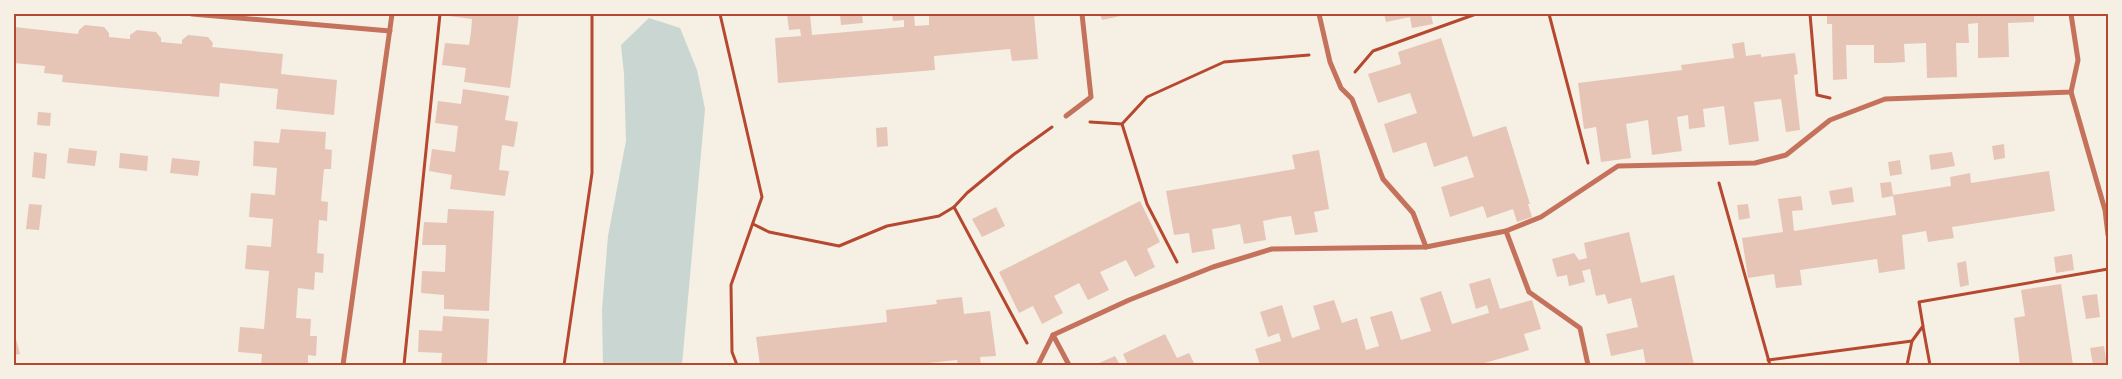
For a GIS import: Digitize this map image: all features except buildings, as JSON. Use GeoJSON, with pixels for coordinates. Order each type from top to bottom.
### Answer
{"type":"FeatureCollection","features":[{"type":"Feature","properties":{"kind":"street"},"geometry":{"type":"LineString","coordinates":[[192,14],[390,31]]}},
{"type":"Feature","properties":{"kind":"street"},"geometry":{"type":"LineString","coordinates":[[343,365],[392,14]]}},
{"type":"Feature","properties":{"kind":"street"},"geometry":{"type":"LineString","coordinates":[[1064,118],[1091,97],[1082,14]]}},
{"type":"Feature","properties":{"kind":"street"},"geometry":{"type":"LineString","coordinates":[[1319,14],[1328,54],[1341,88],[1352,98],[1382,179],[1413,213],[1426,247]]}},
{"type":"Feature","properties":{"kind":"street"},"geometry":{"type":"LineString","coordinates":[[2071,14],[2078,60],[2071,92],[2105,210],[2108,235]]}},
{"type":"Feature","properties":{"kind":"street"},"geometry":{"type":"LineString","coordinates":[[1038,365],[1054,335],[1129,300],[1186,278],[1272,249],[1426,247],[1506,231],[1540,217],[1618,166],[1755,163],[1786,155],[1830,120],[1885,99],[2071,92]]}},
{"type":"Feature","properties":{"kind":"street"},"geometry":{"type":"LineString","coordinates":[[1506,231],[1529,292],[1580,328],[1588,365]]}},
{"type":"Feature","properties":{"kind":"street"},"geometry":{"type":"LineString","coordinates":[[1054,335],[1069,365]]}},
{"type":"Feature","properties":{"kind":"path"},"geometry":{"type":"LineString","coordinates":[[404,365],[440,14]]}},
{"type":"Feature","properties":{"kind":"path"},"geometry":{"type":"LineString","coordinates":[[564,365],[592,173],[592,14]]}},
{"type":"Feature","properties":{"kind":"path"},"geometry":{"type":"LineString","coordinates":[[720,14],[762,197],[731,285],[732,352],[737,365]]}},
{"type":"Feature","properties":{"kind":"path"},"geometry":{"type":"LineString","coordinates":[[1341,88],[1373,51],[1476,14]]}},
{"type":"Feature","properties":{"kind":"path"},"geometry":{"type":"LineString","coordinates":[[1549,14],[1593,183]]}},
{"type":"Feature","properties":{"kind":"path"},"geometry":{"type":"LineString","coordinates":[[1810,14],[1817,95],[1838,100],[1840,117]]}},
{"type":"Feature","properties":{"kind":"path"},"geometry":{"type":"LineString","coordinates":[[1122,124],[1147,97],[1224,62],[1328,54]]}},
{"type":"Feature","properties":{"kind":"path"},"geometry":{"type":"LineString","coordinates":[[753,224],[769,232],[840,246],[888,226],[939,216],[954,207],[967,193],[1064,118],[1122,124]]}},
{"type":"Feature","properties":{"kind":"path"},"geometry":{"type":"LineString","coordinates":[[1122,124],[1147,204],[1186,278]]}},
{"type":"Feature","properties":{"kind":"path"},"geometry":{"type":"LineString","coordinates":[[1713,164],[1770,365]]}},
{"type":"Feature","properties":{"kind":"path"},"geometry":{"type":"LineString","coordinates":[[954,207],[1029,348]]}},
{"type":"Feature","properties":{"kind":"path"},"geometry":{"type":"LineString","coordinates":[[1930,365],[1919,302],[2108,269]]}},
{"type":"Feature","properties":{"kind":"path"},"geometry":{"type":"LineString","coordinates":[[1907,365],[1912,341],[1923,326]]}},
{"type":"Feature","properties":{"kind":"path"},"geometry":{"type":"LineString","coordinates":[[1768,360],[1912,341]]}},
{"type":"Feature","properties":{"kind":"shaded area"},"geometry":{"type":"Polygon","coordinates":[[[649,18],[680,28],[697,70],[705,109],[682,365],[603,365],[602,310],[608,236],[626,141],[621,45],[649,18]]]}}]}
